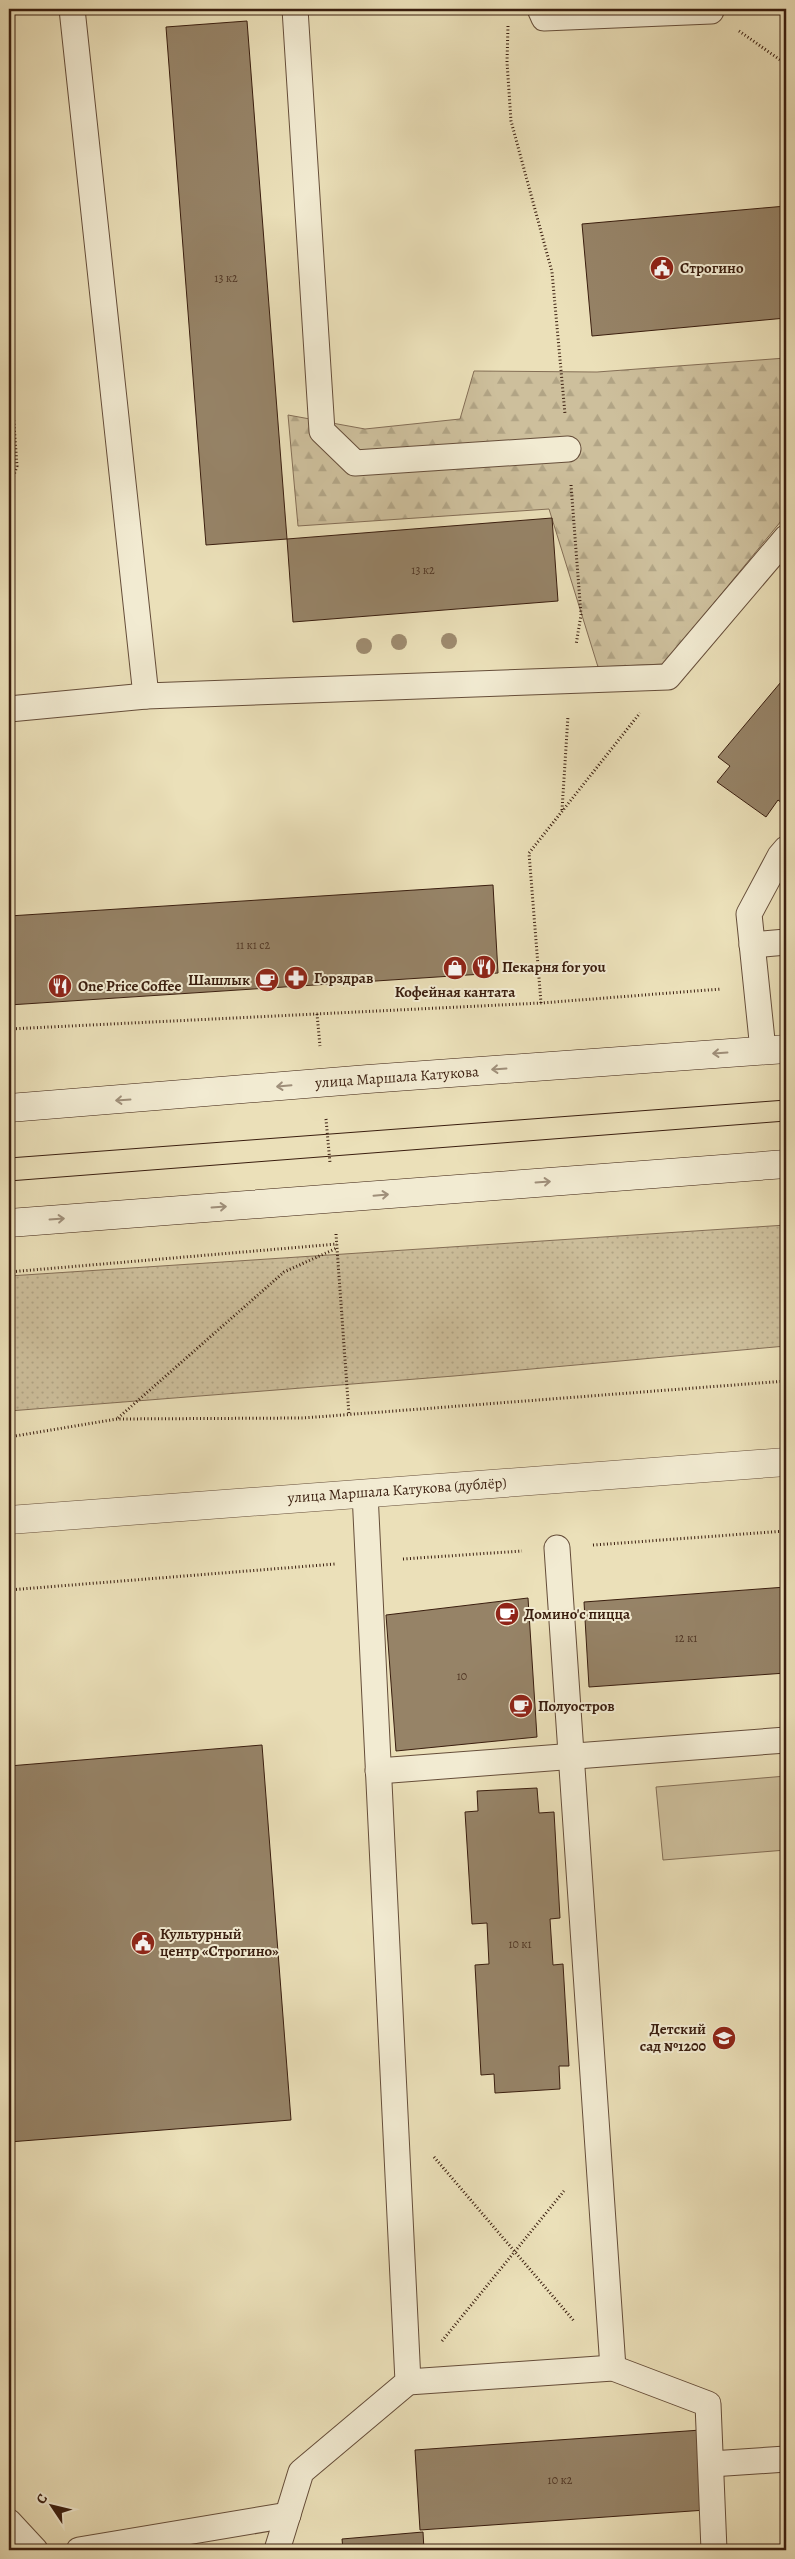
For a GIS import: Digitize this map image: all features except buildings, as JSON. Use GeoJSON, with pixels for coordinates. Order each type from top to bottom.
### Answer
{"type":"FeatureCollection","features":[{"type":"Feature","properties":{"kind":"main road","name":"улица Маршала Катукова"},"geometry":{"type":"LineString","coordinates":[[9,1108],[323,1082],[774,1050]]}},
{"type":"Feature","properties":{"kind":"main road"},"geometry":{"type":"LineString","coordinates":[[9,1223],[333,1200],[786,1164]]}},
{"type":"Feature","properties":{"kind":"main road","name":"улица Маршала Катукова (дублёр)"},"geometry":{"type":"LineString","coordinates":[[9,1520],[786,1462]]}},
{"type":"Feature","properties":{"kind":"lane"},"geometry":{"type":"LineString","coordinates":[[72,9],[146,696]]}},
{"type":"Feature","properties":{"kind":"lane"},"geometry":{"type":"LineString","coordinates":[[294,9],[322,431],[355,462],[568,449]]}},
{"type":"Feature","properties":{"kind":"lane"},"geometry":{"type":"LineString","coordinates":[[540,9],[544,18],[710,10]]}},
{"type":"Feature","properties":{"kind":"lane"},"geometry":{"type":"LineString","coordinates":[[9,709],[146,696],[668,677],[786,538]]}},
{"type":"Feature","properties":{"kind":"lane"},"geometry":{"type":"LineString","coordinates":[[774,1050],[757,986],[749,914],[780,856],[786,849]]}},
{"type":"Feature","properties":{"kind":"lane"},"geometry":{"type":"LineString","coordinates":[[752,944],[786,942]]}},
{"type":"Feature","properties":{"kind":"lane"},"geometry":{"type":"LineString","coordinates":[[365,1493],[408,2382]]}},
{"type":"Feature","properties":{"kind":"lane"},"geometry":{"type":"LineString","coordinates":[[557,1548],[613,2368]]}},
{"type":"Feature","properties":{"kind":"lane"},"geometry":{"type":"LineString","coordinates":[[378,1771],[786,1740]]}},
{"type":"Feature","properties":{"kind":"lane"},"geometry":{"type":"LineString","coordinates":[[277,2550],[301,2472],[408,2382],[613,2368],[708,2404],[714,2550]]}},
{"type":"Feature","properties":{"kind":"lane"},"geometry":{"type":"LineString","coordinates":[[711,2464],[786,2459]]}},
{"type":"Feature","properties":{"kind":"lane"},"geometry":{"type":"LineString","coordinates":[[79,2550],[288,2515]]}},
{"type":"Feature","properties":{"kind":"lane"},"geometry":{"type":"LineString","coordinates":[[9,2522],[34,2550]]}},
{"type":"Feature","properties":{"kind":"path"},"geometry":{"type":"LineString","coordinates":[[710,10],[786,64]]}},
{"type":"Feature","properties":{"kind":"path"},"geometry":{"type":"LineString","coordinates":[[508,18],[507,62],[510,121]]}},
{"type":"Feature","properties":{"kind":"path"},"geometry":{"type":"LineString","coordinates":[[9,354],[17,466],[9,490]]}},
{"type":"Feature","properties":{"kind":"path"},"geometry":{"type":"LineString","coordinates":[[541,1003],[529,853],[668,677]]}},
{"type":"Feature","properties":{"kind":"path"},"geometry":{"type":"LineString","coordinates":[[9,1029],[541,1003],[757,986]]}},
{"type":"Feature","properties":{"kind":"path"},"geometry":{"type":"LineString","coordinates":[[317,1014],[350,1415]]}},
{"type":"Feature","properties":{"kind":"path"},"geometry":{"type":"LineString","coordinates":[[9,1272],[337,1246]]}},
{"type":"Feature","properties":{"kind":"path"},"geometry":{"type":"LineString","coordinates":[[117,1419],[284,1272],[337,1246]]}},
{"type":"Feature","properties":{"kind":"path"},"geometry":{"type":"LineString","coordinates":[[9,1437],[117,1419],[303,1418],[786,1380]]}},
{"type":"Feature","properties":{"kind":"path"},"geometry":{"type":"LineString","coordinates":[[408,2382],[598,2150]]}},
{"type":"Feature","properties":{"kind":"path"},"geometry":{"type":"LineString","coordinates":[[432,2156],[576,2324]]}},
{"type":"Feature","properties":{"kind":"green space"},"geometry":{"type":"Polygon","coordinates":[[[786,358],[786,515],[664,664],[598,667],[549,509],[298,526],[288,415],[365,429],[460,419],[474,371],[597,372],[786,358]]]}},
{"type":"Feature","properties":{"kind":"green space"},"geometry":{"type":"Polygon","coordinates":[[[786,1225],[786,1346],[454,1376],[9,1411],[9,1276],[786,1225]]]}},
{"type":"Feature","properties":{"kind":"green space"},"geometry":{"type":"Polygon","coordinates":[[[786,1776],[786,1850],[663,1860],[656,1787],[786,1776]]]}},
{"type":"Feature","properties":{"kind":"tram line"},"geometry":{"type":"LineString","coordinates":[[9,1158],[786,1100]]}},
{"type":"Feature","properties":{"kind":"tram line"},"geometry":{"type":"LineString","coordinates":[[9,1181],[786,1121]]}},
{"type":"Feature","properties":{"kind":"place","name":"Строгино"},"geometry":{"type":"Point","coordinates":[662,268]}},
{"type":"Feature","properties":{"kind":"place","name":"Пекарня for you"},"geometry":{"type":"Point","coordinates":[484,967]}},
{"type":"Feature","properties":{"kind":"place","name":"Кофейная кантата"},"geometry":{"type":"Point","coordinates":[455,968]}},
{"type":"Feature","properties":{"kind":"place","name":"Горздрав"},"geometry":{"type":"Point","coordinates":[296,978]}},
{"type":"Feature","properties":{"kind":"place","name":"Шашлык"},"geometry":{"type":"Point","coordinates":[267,980]}},
{"type":"Feature","properties":{"kind":"place","name":"One Price Coffee"},"geometry":{"type":"Point","coordinates":[60,986]}},
{"type":"Feature","properties":{"kind":"place","name":"Домино'с пицца"},"geometry":{"type":"Point","coordinates":[507,1614]}},
{"type":"Feature","properties":{"kind":"place","name":"Полуостров"},"geometry":{"type":"Point","coordinates":[521,1706]}},
{"type":"Feature","properties":{"kind":"place","name":"Культурный центр «Строгино»"},"geometry":{"type":"Point","coordinates":[143,1943]}},
{"type":"Feature","properties":{"kind":"place","name":"Детский сад №1200"},"geometry":{"type":"Point","coordinates":[724,2038]}}]}
